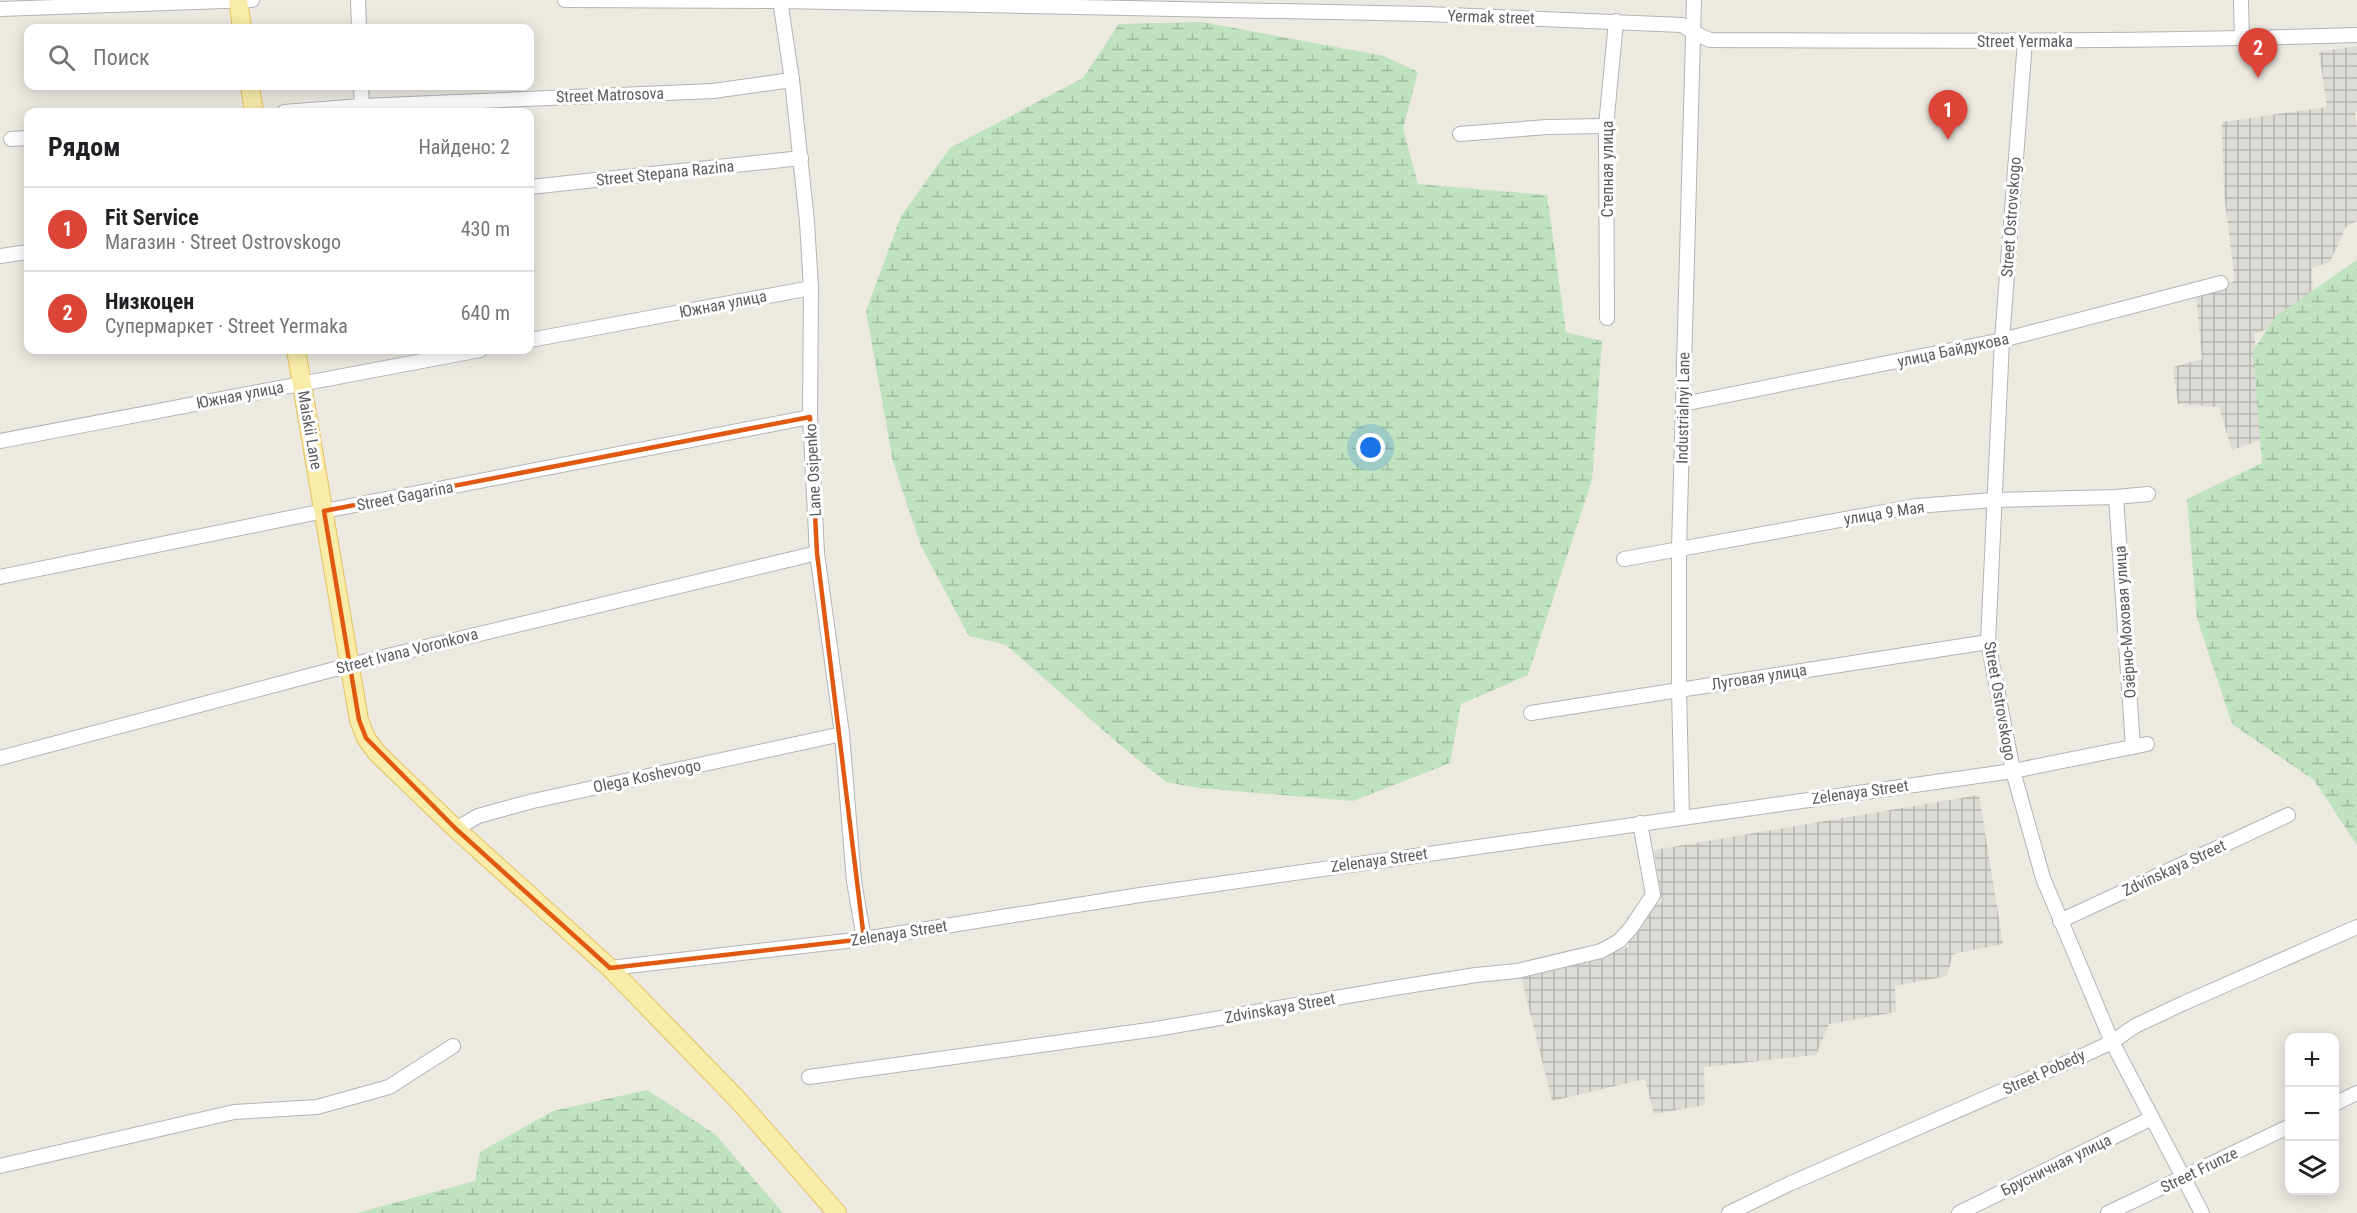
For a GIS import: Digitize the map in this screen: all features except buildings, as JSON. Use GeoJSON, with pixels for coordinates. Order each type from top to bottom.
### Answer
{"type":"FeatureCollection","features":[{"type":"Feature","properties":{"kind":"main road"},"geometry":{"type":"LineString","coordinates":[[238,0],[241,24]]}},
{"type":"Feature","properties":{"kind":"main road"},"geometry":{"type":"LineString","coordinates":[[251,90],[253,108]]}},
{"type":"Feature","properties":{"kind":"main road","name":"Maiskii Lane"},"geometry":{"type":"LineString","coordinates":[[297,354],[359,720],[366,738],[377,753],[456,829],[610,968],[738,1100],[837,1213]]}},
{"type":"Feature","properties":{"kind":"street"},"geometry":{"type":"LineString","coordinates":[[0,9],[252,0]]}},
{"type":"Feature","properties":{"kind":"street"},"geometry":{"type":"LineString","coordinates":[[358,0],[359,24]]}},
{"type":"Feature","properties":{"kind":"street","name":"Yermak street"},"geometry":{"type":"LineString","coordinates":[[565,0],[1426,7],[1682,25],[1694,33]]}},
{"type":"Feature","properties":{"kind":"street","name":"Industrialnyi Lane"},"geometry":{"type":"LineString","coordinates":[[1682,817],[1679,549],[1694,0]]}},
{"type":"Feature","properties":{"kind":"street"},"geometry":{"type":"LineString","coordinates":[[2241,0],[2242,39]]}},
{"type":"Feature","properties":{"kind":"street","name":"Lane Osipenko"},"geometry":{"type":"LineString","coordinates":[[780,1],[801,158],[811,288],[810,417],[817,553],[842,734],[854,881],[864,939]]}},
{"type":"Feature","properties":{"kind":"street","name":"Степная улица"},"geometry":{"type":"LineString","coordinates":[[1606,318],[1606,126],[1616,21]]}},
{"type":"Feature","properties":{"kind":"street","name":"Street Yermaka"},"geometry":{"type":"LineString","coordinates":[[1694,33],[1710,40],[2025,41],[2242,39],[2357,35]]}},
{"type":"Feature","properties":{"kind":"street","name":"Street Ostrovskogo"},"geometry":{"type":"LineString","coordinates":[[2025,41],[2002,340],[1988,642],[2013,771],[2043,878],[2112,1042],[2202,1213]]}},
{"type":"Feature","properties":{"kind":"street","name":"Street Matrosova"},"geometry":{"type":"LineString","coordinates":[[382,108],[713,91],[792,80]]}},
{"type":"Feature","properties":{"kind":"street"},"geometry":{"type":"LineString","coordinates":[[361,90],[362,108]]}},
{"type":"Feature","properties":{"kind":"street"},"geometry":{"type":"LineString","coordinates":[[1460,134],[1547,127],[1606,126]]}},
{"type":"Feature","properties":{"kind":"street"},"geometry":{"type":"LineString","coordinates":[[11,139],[24,138]]}},
{"type":"Feature","properties":{"kind":"street","name":"Street Stepana Razina"},"geometry":{"type":"LineString","coordinates":[[534,187],[801,158]]}},
{"type":"Feature","properties":{"kind":"street"},"geometry":{"type":"LineString","coordinates":[[0,256],[24,253]]}},
{"type":"Feature","properties":{"kind":"street","name":"улица Байдукова"},"geometry":{"type":"LineString","coordinates":[[1683,404],[2002,340],[2221,284]]}},
{"type":"Feature","properties":{"kind":"street","name":"Южная улица"},"geometry":{"type":"LineString","coordinates":[[534,339],[811,288]]}},
{"type":"Feature","properties":{"kind":"street","name":"Южная улица"},"geometry":{"type":"LineString","coordinates":[[0,441],[458,354]]}},
{"type":"Feature","properties":{"kind":"street","name":"Street Gagarina"},"geometry":{"type":"LineString","coordinates":[[0,577],[324,511],[810,417]]}},
{"type":"Feature","properties":{"kind":"street","name":"улица 9 Мая"},"geometry":{"type":"LineString","coordinates":[[1624,560],[1917,506],[1993,500],[2116,498],[2148,494]]}},
{"type":"Feature","properties":{"kind":"street","name":"Озёрно-Моховая улица"},"geometry":{"type":"LineString","coordinates":[[2116,498],[2140,745]]}},
{"type":"Feature","properties":{"kind":"street","name":"Street Ivana Voronkova"},"geometry":{"type":"LineString","coordinates":[[0,758],[351,665],[817,553]]}},
{"type":"Feature","properties":{"kind":"street","name":"Луговая улица"},"geometry":{"type":"LineString","coordinates":[[1531,713],[1988,642]]}},
{"type":"Feature","properties":{"kind":"street","name":"Olega Koshevogo"},"geometry":{"type":"LineString","coordinates":[[456,829],[478,816],[533,801],[842,734]]}},
{"type":"Feature","properties":{"kind":"street","name":"Zelenaya Street"},"geometry":{"type":"LineString","coordinates":[[610,968],[864,939],[1140,895],[2013,771],[2140,745]]}},
{"type":"Feature","properties":{"kind":"street","name":"Zdvinskaya Street"},"geometry":{"type":"LineString","coordinates":[[2060,921],[2288,814]]}},
{"type":"Feature","properties":{"kind":"street","name":"Zdvinskaya Street"},"geometry":{"type":"LineString","coordinates":[[809,1077],[1156,1029],[1476,975],[1516,972],[1601,951],[1619,941],[1631,928],[1653,895],[1640,823]]}},
{"type":"Feature","properties":{"kind":"street","name":"Street Pobedy"},"geometry":{"type":"LineString","coordinates":[[1729,1213],[1789,1184],[2112,1042],[2135,1026],[2184,1003],[2357,927]]}},
{"type":"Feature","properties":{"kind":"street"},"geometry":{"type":"LineString","coordinates":[[0,1166],[234,1112],[317,1107],[389,1087],[453,1046]]}},
{"type":"Feature","properties":{"kind":"street"},"geometry":{"type":"LineString","coordinates":[[2339,1102],[2357,1093]]}},
{"type":"Feature","properties":{"kind":"street","name":"Брусничная улица"},"geometry":{"type":"LineString","coordinates":[[1959,1213],[2152,1118]]}},
{"type":"Feature","properties":{"kind":"street","name":"Street Frunze"},"geometry":{"type":"LineString","coordinates":[[2108,1213],[2285,1128]]}},
{"type":"Feature","properties":{"kind":"highlighted area"},"geometry":{"type":"Polygon","coordinates":[[[810,417],[817,553],[864,939],[610,968],[456,829],[366,738],[359,720],[324,511],[810,417]]]}},
{"type":"Feature","properties":{"kind":"shaded area"},"geometry":{"type":"Polygon","coordinates":[[[2357,46],[2357,112],[2355,113],[2357,221],[2346,227],[2330,262],[2312,268],[2313,302],[2283,323],[2254,334],[2267,438],[2232,450],[2219,407],[2178,404],[2173,367],[2202,359],[2196,294],[2235,281],[2224,193],[2222,122],[2327,107],[2319,52],[2357,46]]]}},
{"type":"Feature","properties":{"kind":"shaded area"},"geometry":{"type":"Polygon","coordinates":[[[1979,795],[2003,944],[1953,954],[1947,976],[1895,986],[1896,1012],[1829,1024],[1816,1055],[1704,1067],[1705,1105],[1654,1114],[1645,1079],[1552,1101],[1521,976],[1629,947],[1627,916],[1662,902],[1654,850],[1979,795]]]}},
{"type":"Feature","properties":{"kind":"green space"},"geometry":{"type":"Polygon","coordinates":[[[1202,22],[1384,56],[1418,72],[1403,129],[1418,184],[1547,195],[1566,332],[1602,341],[1592,480],[1528,675],[1461,704],[1450,763],[1353,801],[1199,788],[1166,782],[1120,745],[1006,645],[969,636],[921,546],[893,462],[866,311],[901,216],[950,148],[1083,78],[1119,24],[1202,22]]]}},
{"type":"Feature","properties":{"kind":"green space"},"geometry":{"type":"Polygon","coordinates":[[[2357,260],[2357,845],[2314,780],[2232,724],[2197,618],[2187,499],[2262,463],[2253,351],[2276,316],[2357,260]]]}},
{"type":"Feature","properties":{"kind":"green space"},"geometry":{"type":"Polygon","coordinates":[[[647,1090],[715,1134],[783,1213],[357,1213],[475,1181],[480,1152],[553,1111],[647,1090]]]}},
{"type":"Feature","properties":{"kind":"place","name":"Низкоцен"},"geometry":{"type":"Point","coordinates":[2258,78]}},
{"type":"Feature","properties":{"kind":"place","name":"Fit Service"},"geometry":{"type":"Point","coordinates":[1948,140]}}]}
